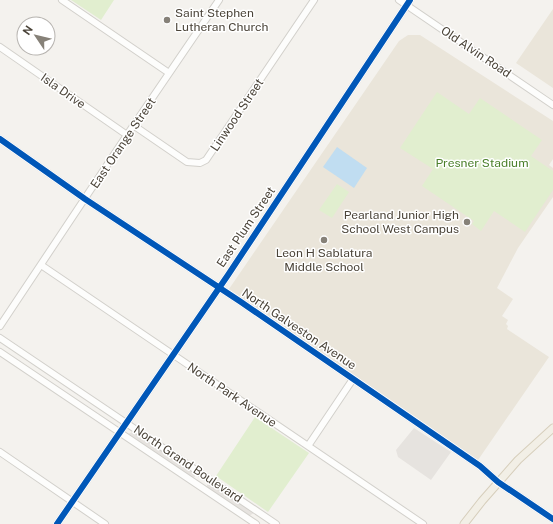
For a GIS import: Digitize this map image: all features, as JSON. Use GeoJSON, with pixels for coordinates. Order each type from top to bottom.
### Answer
{"type":"FeatureCollection","features":[{"type":"Feature","properties":{"kind":"main road"},"geometry":{"type":"LineString","coordinates":[[464,524],[498,482],[525,453],[553,428]]}},
{"type":"Feature","properties":{"kind":"street"},"geometry":{"type":"LineString","coordinates":[[62,0],[169,73]]}},
{"type":"Feature","properties":{"kind":"street","name":"East Orange Street"},"geometry":{"type":"LineString","coordinates":[[0,326],[219,0]]}},
{"type":"Feature","properties":{"kind":"street","name":"Linwood Street"},"geometry":{"type":"LineString","coordinates":[[133,126],[187,162],[200,163],[206,160],[314,0]]}},
{"type":"Feature","properties":{"kind":"street","name":"Old Alvin Road"},"geometry":{"type":"LineString","coordinates":[[399,0],[408,3],[553,105]]}},
{"type":"Feature","properties":{"kind":"street","name":"East Plum Street"},"geometry":{"type":"LineString","coordinates":[[57,524],[219,288],[408,3]]}},
{"type":"Feature","properties":{"kind":"street","name":"Isla Drive"},"geometry":{"type":"LineString","coordinates":[[0,47],[127,135]]}},
{"type":"Feature","properties":{"kind":"street","name":"North Galveston Avenue"},"geometry":{"type":"LineString","coordinates":[[0,139],[85,199],[219,288],[480,466],[498,482],[553,519]]}},
{"type":"Feature","properties":{"kind":"street","name":"North Park Avenue"},"geometry":{"type":"LineString","coordinates":[[41,265],[423,524]]}},
{"type":"Feature","properties":{"kind":"street","name":"North Grand Boulevard"},"geometry":{"type":"LineString","coordinates":[[0,338],[276,524]]}},
{"type":"Feature","properties":{"kind":"street","name":"North Grand Boulevard"},"geometry":{"type":"LineString","coordinates":[[0,352],[256,524]]}},
{"type":"Feature","properties":{"kind":"street"},"geometry":{"type":"LineString","coordinates":[[308,446],[353,379]]}},
{"type":"Feature","properties":{"kind":"street"},"geometry":{"type":"LineString","coordinates":[[0,452],[106,524]]}},
{"type":"Feature","properties":{"kind":"street"},"geometry":{"type":"LineString","coordinates":[[256,524],[262,514]]}},
{"type":"Feature","properties":{"kind":"shaded area"},"geometry":{"type":"Polygon","coordinates":[[[553,9],[553,88],[516,63],[553,9]]]}},
{"type":"Feature","properties":{"kind":"shaded area","name":"Pearland Junior High School West Campus"},"geometry":{"type":"Polygon","coordinates":[[[408,35],[420,35],[553,121],[553,159],[549,165],[553,168],[553,197],[518,248],[497,288],[513,299],[502,316],[508,320],[506,324],[508,326],[507,329],[549,357],[478,460],[229,289],[399,41],[408,35]]]}},
{"type":"Feature","properties":{"kind":"shaded area"},"geometry":{"type":"Polygon","coordinates":[[[414,428],[451,452],[431,480],[398,457],[396,450],[414,428]]]}},
{"type":"Feature","properties":{"kind":"shaded area"},"geometry":{"type":"Polygon","coordinates":[[[135,431],[194,471],[195,477],[190,478],[125,435],[135,431]]]}},
{"type":"Feature","properties":{"kind":"shaded area"},"geometry":{"type":"Polygon","coordinates":[[[212,483],[254,513],[247,517],[207,490],[207,485],[212,483]]]}},
{"type":"Feature","properties":{"kind":"green space"},"geometry":{"type":"Polygon","coordinates":[[[71,0],[114,0],[101,20],[71,0]]]}},
{"type":"Feature","properties":{"kind":"green space","name":"Presner Stadium"},"geometry":{"type":"Polygon","coordinates":[[[437,92],[469,114],[480,98],[542,140],[531,156],[553,171],[553,190],[525,232],[494,211],[481,231],[472,224],[474,221],[422,186],[433,169],[400,148],[437,92]]]}},
{"type":"Feature","properties":{"kind":"green space"},"geometry":{"type":"Polygon","coordinates":[[[337,184],[349,192],[332,218],[319,210],[337,184]]]}},
{"type":"Feature","properties":{"kind":"green space"},"geometry":{"type":"Polygon","coordinates":[[[255,417],[309,453],[268,512],[216,476],[255,417]]]}},
{"type":"Feature","properties":{"kind":"water"},"geometry":{"type":"Polygon","coordinates":[[[337,147],[367,168],[354,188],[323,167],[337,147]]]}},
{"type":"Feature","properties":{"kind":"cycle path"},"geometry":{"type":"LineString","coordinates":[[57,524],[228,275],[410,0]]}},
{"type":"Feature","properties":{"kind":"cycle path"},"geometry":{"type":"LineString","coordinates":[[0,139],[85,199],[241,302],[480,466],[498,482],[553,519]]}},
{"type":"Feature","properties":{"kind":"place","name":"Saint Stephen Lutheran Church"},"geometry":{"type":"Point","coordinates":[167,20]}},
{"type":"Feature","properties":{"kind":"place","name":"Pearland Junior High School West Campus"},"geometry":{"type":"Point","coordinates":[467,222]}},
{"type":"Feature","properties":{"kind":"place","name":"Leon H Sablatura Middle School"},"geometry":{"type":"Point","coordinates":[324,240]}}]}
